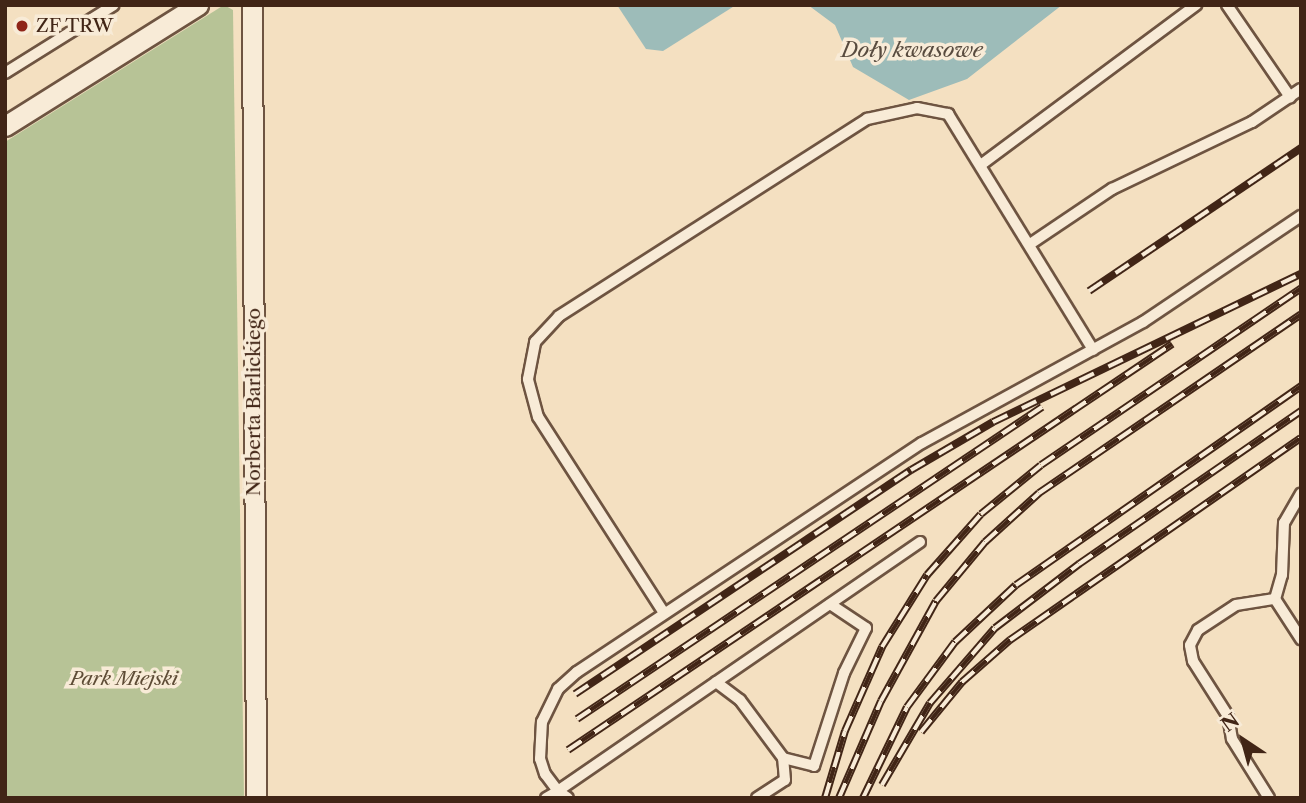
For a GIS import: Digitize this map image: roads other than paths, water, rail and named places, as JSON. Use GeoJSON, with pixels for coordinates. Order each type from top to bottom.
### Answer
{"type":"FeatureCollection","features":[{"type":"Feature","properties":{"kind":"street"},"geometry":{"type":"LineString","coordinates":[[5,126],[198,5]]}},
{"type":"Feature","properties":{"kind":"street","name":"Norberta Barlickiego"},"geometry":{"type":"LineString","coordinates":[[252,5],[256,798]]}},
{"type":"Feature","properties":{"kind":"lane"},"geometry":{"type":"LineString","coordinates":[[5,73],[114,5]]}},
{"type":"Feature","properties":{"kind":"lane"},"geometry":{"type":"LineString","coordinates":[[982,164],[1196,5]]}},
{"type":"Feature","properties":{"kind":"lane"},"geometry":{"type":"LineString","coordinates":[[1227,5],[1290,97]]}},
{"type":"Feature","properties":{"kind":"lane"},"geometry":{"type":"LineString","coordinates":[[1030,244],[1112,189],[1252,122],[1301,89]]}},
{"type":"Feature","properties":{"kind":"lane"},"geometry":{"type":"LineString","coordinates":[[664,613],[538,416],[528,379],[530,359],[544,329],[880,113],[917,108],[948,114],[982,164],[1093,350]]}},
{"type":"Feature","properties":{"kind":"lane"},"geometry":{"type":"LineString","coordinates":[[568,798],[558,791],[540,759],[540,738],[548,705],[577,672],[922,443],[1188,295],[1301,216]]}},
{"type":"Feature","properties":{"kind":"lane"},"geometry":{"type":"LineString","coordinates":[[1301,494],[1283,523],[1282,575],[1275,599],[1301,639]]}},
{"type":"Feature","properties":{"kind":"lane"},"geometry":{"type":"LineString","coordinates":[[546,798],[920,542]]}},
{"type":"Feature","properties":{"kind":"lane"},"geometry":{"type":"LineString","coordinates":[[1269,798],[1232,739],[1228,716],[1193,661],[1190,645],[1198,630],[1236,605],[1275,599]]}},
{"type":"Feature","properties":{"kind":"lane"},"geometry":{"type":"LineString","coordinates":[[783,758],[814,766],[844,673],[866,628],[830,604]]}},
{"type":"Feature","properties":{"kind":"lane"},"geometry":{"type":"LineString","coordinates":[[716,682],[740,700],[783,758],[785,780],[757,798]]}},
{"type":"Feature","properties":{"kind":"water"},"geometry":{"type":"Polygon","coordinates":[[[617,5],[736,5],[663,51],[646,49],[617,5]]]}},
{"type":"Feature","properties":{"kind":"water","name":"Doły kwasowe"},"geometry":{"type":"Polygon","coordinates":[[[808,5],[1062,5],[967,79],[909,100],[853,67],[835,25],[808,5]]]}},
{"type":"Feature","properties":{"kind":"railway"},"geometry":{"type":"LineString","coordinates":[[1089,291],[1301,148]]}},
{"type":"Feature","properties":{"kind":"railway"},"geometry":{"type":"LineString","coordinates":[[575,694],[911,470],[993,422],[1301,274]]}},
{"type":"Feature","properties":{"kind":"railway"},"geometry":{"type":"LineString","coordinates":[[825,798],[845,731],[882,647],[927,575],[981,514],[1041,465],[1301,288]]}},
{"type":"Feature","properties":{"kind":"railway"},"geometry":{"type":"LineString","coordinates":[[839,798],[881,701],[936,601],[985,542],[1039,493],[1301,314]]}},
{"type":"Feature","properties":{"kind":"railway"},"geometry":{"type":"LineString","coordinates":[[568,750],[1172,344]]}},
{"type":"Feature","properties":{"kind":"railway"},"geometry":{"type":"LineString","coordinates":[[863,798],[907,707],[955,642],[1016,585],[1301,386]]}},
{"type":"Feature","properties":{"kind":"railway"},"geometry":{"type":"LineString","coordinates":[[577,719],[1042,407]]}},
{"type":"Feature","properties":{"kind":"railway"},"geometry":{"type":"LineString","coordinates":[[882,785],[930,703],[995,628],[1079,564],[1301,411]]}},
{"type":"Feature","properties":{"kind":"railway"},"geometry":{"type":"LineString","coordinates":[[921,732],[962,682],[1010,640],[1301,438]]}},
{"type":"Feature","properties":{"kind":"place","name":"ZF TRW"},"geometry":{"type":"Point","coordinates":[22,26]}},
{"type":"Feature","properties":{"kind":"park label","name":"Park Miejski"},"geometry":{"type":"Point","coordinates":[124,679]}}]}
